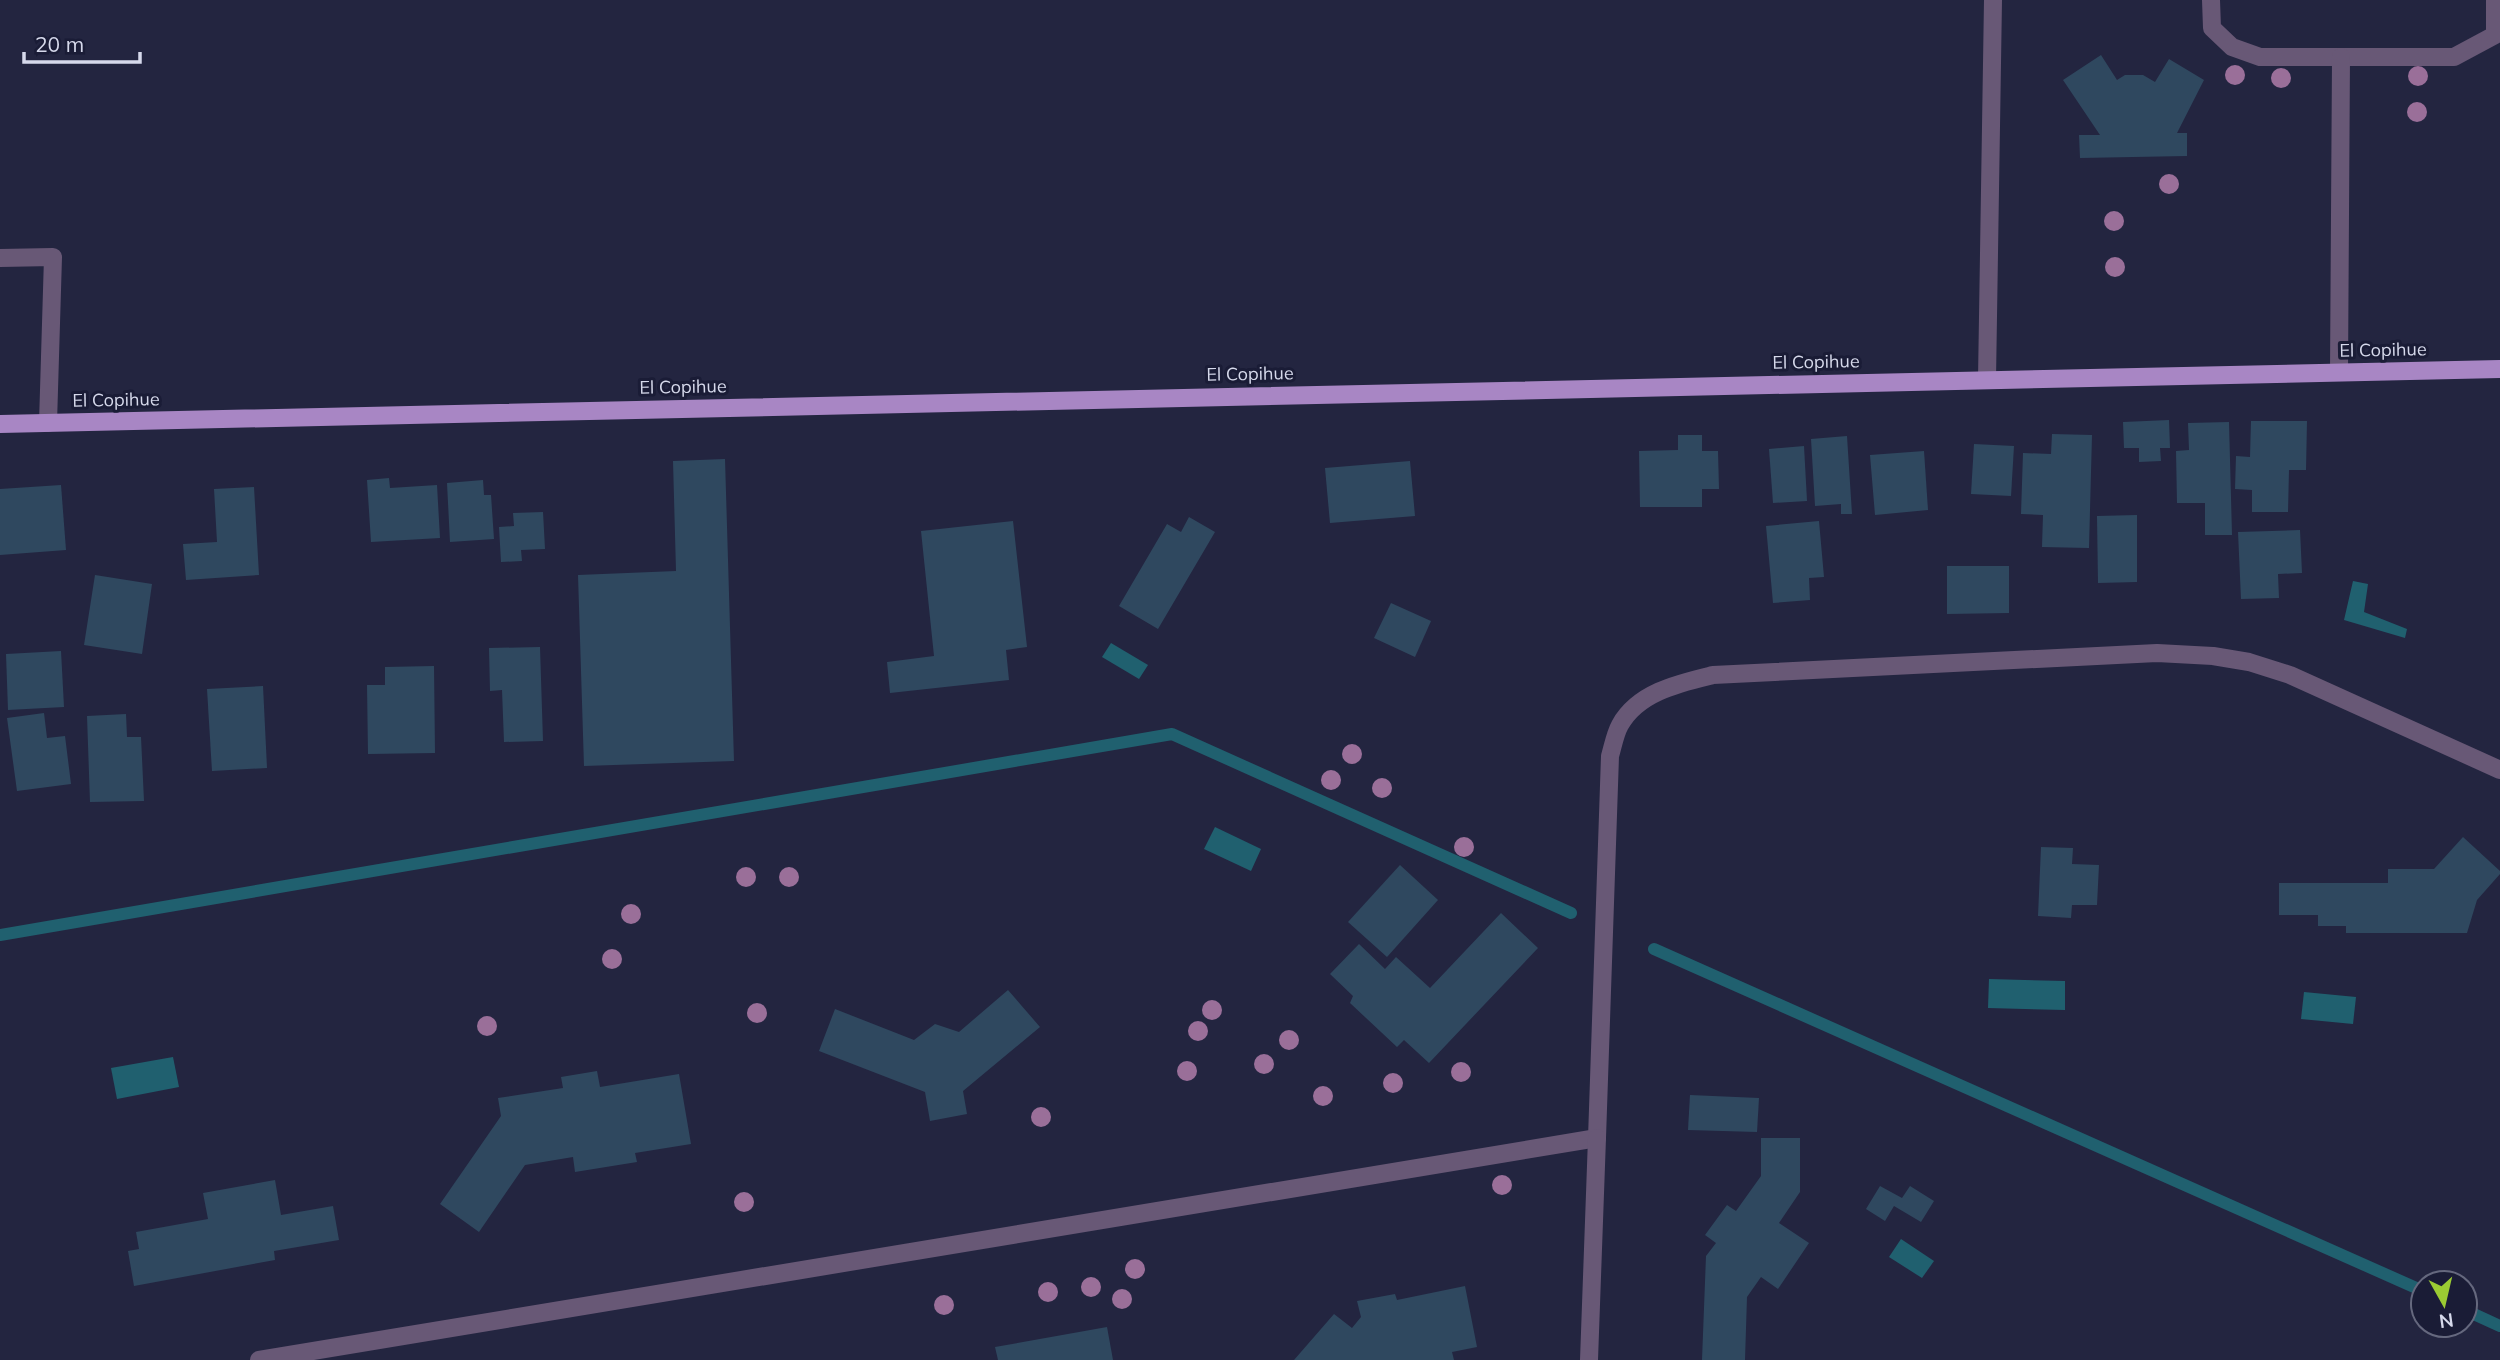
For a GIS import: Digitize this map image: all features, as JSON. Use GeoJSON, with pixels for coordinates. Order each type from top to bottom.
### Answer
{"type":"FeatureCollection","features":[{"type":"Feature","properties":{"kind":"main road","name":"El Copihue"},"geometry":{"type":"LineString","coordinates":[[0,424],[2500,369]]}},
{"type":"Feature","properties":{"kind":"street"},"geometry":{"type":"LineString","coordinates":[[1987,380],[1993,0]]}},
{"type":"Feature","properties":{"kind":"street"},"geometry":{"type":"LineString","coordinates":[[2211,0],[2212,28],[2232,47],[2260,57],[2455,57],[2496,35],[2494,0]]}},
{"type":"Feature","properties":{"kind":"street"},"geometry":{"type":"LineString","coordinates":[[2339,372],[2341,57]]}},
{"type":"Feature","properties":{"kind":"street"},"geometry":{"type":"LineString","coordinates":[[0,258],[53,257],[48,423]]}},
{"type":"Feature","properties":{"kind":"street"},"geometry":{"type":"LineString","coordinates":[[1588,1360],[1610,756],[1619,726],[1631,709],[1651,696],[1679,683],[1713,674],[2157,653],[2213,656],[2249,662],[2290,675],[2500,770]]}},
{"type":"Feature","properties":{"kind":"street"},"geometry":{"type":"LineString","coordinates":[[259,1360],[1597,1138]]}},
{"type":"Feature","properties":{"kind":"shaded area"},"geometry":{"type":"Polygon","coordinates":[[[2353,581],[2368,584],[2364,612],[2407,629],[2405,638],[2344,620],[2353,581]]]}},
{"type":"Feature","properties":{"kind":"shaded area"},"geometry":{"type":"Polygon","coordinates":[[[1111,643],[1148,665],[1139,679],[1102,657],[1111,643]]]}},
{"type":"Feature","properties":{"kind":"shaded area"},"geometry":{"type":"Polygon","coordinates":[[[1215,827],[1261,849],[1251,871],[1204,849],[1215,827]]]}},
{"type":"Feature","properties":{"kind":"shaded area"},"geometry":{"type":"Polygon","coordinates":[[[1989,979],[2065,981],[2065,1010],[1988,1008],[1989,979]]]}},
{"type":"Feature","properties":{"kind":"shaded area"},"geometry":{"type":"Polygon","coordinates":[[[2304,992],[2356,997],[2353,1024],[2301,1019],[2304,992]]]}},
{"type":"Feature","properties":{"kind":"shaded area"},"geometry":{"type":"Polygon","coordinates":[[[173,1057],[179,1087],[117,1099],[111,1068],[173,1057]]]}},
{"type":"Feature","properties":{"kind":"shaded area"},"geometry":{"type":"Polygon","coordinates":[[[1901,1239],[1934,1261],[1922,1278],[1889,1257],[1901,1239]]]}},
{"type":"Feature","properties":{"kind":"building"},"geometry":{"type":"Polygon","coordinates":[[[2101,55],[2117,80],[2125,75],[2143,75],[2155,82],[2169,59],[2204,80],[2177,133],[2187,133],[2187,156],[2080,158],[2079,135],[2100,135],[2063,80],[2101,55]]]}},
{"type":"Feature","properties":{"kind":"building"},"geometry":{"type":"Polygon","coordinates":[[[2169,420],[2170,448],[2160,448],[2161,461],[2139,462],[2139,448],[2124,448],[2123,422],[2169,420]]]}},
{"type":"Feature","properties":{"kind":"building"},"geometry":{"type":"Polygon","coordinates":[[[2251,421],[2307,421],[2306,470],[2289,470],[2288,512],[2252,512],[2252,490],[2235,489],[2236,456],[2250,457],[2251,421]]]}},
{"type":"Feature","properties":{"kind":"building"},"geometry":{"type":"Polygon","coordinates":[[[2229,422],[2232,535],[2205,535],[2205,503],[2177,503],[2176,451],[2189,450],[2188,423],[2229,422]]]}},
{"type":"Feature","properties":{"kind":"building"},"geometry":{"type":"Polygon","coordinates":[[[2052,434],[2092,435],[2089,548],[2042,547],[2043,515],[2021,514],[2023,453],[2051,454],[2052,434]]]}},
{"type":"Feature","properties":{"kind":"building"},"geometry":{"type":"Polygon","coordinates":[[[1678,435],[1702,435],[1702,451],[1718,451],[1719,489],[1702,489],[1702,507],[1640,507],[1639,451],[1678,450],[1678,435]]]}},
{"type":"Feature","properties":{"kind":"building"},"geometry":{"type":"Polygon","coordinates":[[[1847,436],[1852,514],[1841,514],[1841,504],[1815,506],[1811,439],[1847,436]]]}},
{"type":"Feature","properties":{"kind":"building"},"geometry":{"type":"Polygon","coordinates":[[[1974,444],[2014,446],[2011,496],[1971,494],[1974,444]]]}},
{"type":"Feature","properties":{"kind":"building"},"geometry":{"type":"Polygon","coordinates":[[[1804,446],[1807,501],[1773,503],[1769,449],[1804,446]]]}},
{"type":"Feature","properties":{"kind":"building"},"geometry":{"type":"Polygon","coordinates":[[[1924,451],[1928,510],[1875,515],[1870,455],[1924,451]]]}},
{"type":"Feature","properties":{"kind":"building"},"geometry":{"type":"Polygon","coordinates":[[[725,459],[734,761],[584,766],[578,575],[676,571],[673,461],[725,459]]]}},
{"type":"Feature","properties":{"kind":"building"},"geometry":{"type":"Polygon","coordinates":[[[1410,461],[1415,516],[1330,523],[1325,468],[1410,461]]]}},
{"type":"Feature","properties":{"kind":"building"},"geometry":{"type":"Polygon","coordinates":[[[389,478],[390,488],[437,485],[440,538],[371,542],[367,480],[389,478]]]}},
{"type":"Feature","properties":{"kind":"building"},"geometry":{"type":"Polygon","coordinates":[[[483,480],[484,495],[491,495],[494,539],[450,542],[447,483],[483,480]]]}},
{"type":"Feature","properties":{"kind":"building"},"geometry":{"type":"Polygon","coordinates":[[[61,485],[66,550],[0,555],[0,489],[61,485]]]}},
{"type":"Feature","properties":{"kind":"building"},"geometry":{"type":"Polygon","coordinates":[[[254,487],[259,575],[186,580],[183,544],[217,542],[214,489],[254,487]]]}},
{"type":"Feature","properties":{"kind":"building"},"geometry":{"type":"Polygon","coordinates":[[[543,512],[545,549],[521,550],[522,561],[501,562],[499,527],[514,526],[513,513],[543,512]]]}},
{"type":"Feature","properties":{"kind":"building"},"geometry":{"type":"Polygon","coordinates":[[[2137,515],[2137,582],[2098,583],[2097,516],[2137,515]]]}},
{"type":"Feature","properties":{"kind":"building"},"geometry":{"type":"Polygon","coordinates":[[[1189,517],[1215,532],[1158,629],[1119,606],[1167,524],[1181,532],[1189,517]]]}},
{"type":"Feature","properties":{"kind":"building"},"geometry":{"type":"Polygon","coordinates":[[[1013,521],[1027,647],[1006,650],[1009,680],[890,693],[887,662],[934,656],[921,531],[1013,521]]]}},
{"type":"Feature","properties":{"kind":"building"},"geometry":{"type":"Polygon","coordinates":[[[1819,521],[1824,577],[1809,578],[1810,600],[1773,603],[1766,526],[1819,521]]]}},
{"type":"Feature","properties":{"kind":"building"},"geometry":{"type":"Polygon","coordinates":[[[2300,530],[2302,573],[2278,574],[2279,598],[2241,599],[2238,532],[2300,530]]]}},
{"type":"Feature","properties":{"kind":"building"},"geometry":{"type":"Polygon","coordinates":[[[1947,566],[2009,566],[2009,613],[1947,614],[1947,566]]]}},
{"type":"Feature","properties":{"kind":"building"},"geometry":{"type":"Polygon","coordinates":[[[95,575],[152,584],[142,654],[84,645],[95,575]]]}},
{"type":"Feature","properties":{"kind":"building"},"geometry":{"type":"Polygon","coordinates":[[[1391,603],[1431,621],[1415,657],[1374,638],[1391,603]]]}},
{"type":"Feature","properties":{"kind":"building"},"geometry":{"type":"Polygon","coordinates":[[[540,647],[543,741],[504,742],[502,690],[490,691],[489,648],[540,647]]]}},
{"type":"Feature","properties":{"kind":"building"},"geometry":{"type":"Polygon","coordinates":[[[61,651],[64,707],[8,710],[6,654],[61,651]]]}},
{"type":"Feature","properties":{"kind":"building"},"geometry":{"type":"Polygon","coordinates":[[[434,666],[435,753],[368,754],[367,685],[385,685],[385,667],[434,666]]]}},
{"type":"Feature","properties":{"kind":"building"},"geometry":{"type":"Polygon","coordinates":[[[263,686],[267,768],[212,771],[207,689],[263,686]]]}},
{"type":"Feature","properties":{"kind":"building"},"geometry":{"type":"Polygon","coordinates":[[[44,713],[47,738],[65,736],[71,784],[17,791],[7,718],[44,713]]]}},
{"type":"Feature","properties":{"kind":"building"},"geometry":{"type":"Polygon","coordinates":[[[126,714],[127,737],[141,737],[144,801],[90,802],[87,716],[126,714]]]}},
{"type":"Feature","properties":{"kind":"building"},"geometry":{"type":"Polygon","coordinates":[[[2463,837],[2500,871],[2477,900],[2467,933],[2346,933],[2346,926],[2318,926],[2318,915],[2279,915],[2279,883],[2388,883],[2388,869],[2434,869],[2463,837]]]}},
{"type":"Feature","properties":{"kind":"building"},"geometry":{"type":"Polygon","coordinates":[[[2041,847],[2073,848],[2072,864],[2099,865],[2097,905],[2072,905],[2071,918],[2038,916],[2041,847]]]}},
{"type":"Feature","properties":{"kind":"building"},"geometry":{"type":"Polygon","coordinates":[[[1400,865],[1438,900],[1387,957],[1348,922],[1400,865]]]}},
{"type":"Feature","properties":{"kind":"building"},"geometry":{"type":"Polygon","coordinates":[[[1501,913],[1538,948],[1429,1063],[1404,1040],[1397,1047],[1350,1003],[1353,996],[1330,974],[1359,944],[1385,969],[1396,957],[1430,988],[1501,913]]]}},
{"type":"Feature","properties":{"kind":"building"},"geometry":{"type":"Polygon","coordinates":[[[1008,990],[1040,1027],[963,1091],[967,1114],[930,1121],[925,1092],[819,1051],[835,1009],[914,1040],[935,1024],[959,1032],[1008,990]]]}},
{"type":"Feature","properties":{"kind":"building"},"geometry":{"type":"Polygon","coordinates":[[[597,1071],[600,1087],[679,1074],[691,1144],[635,1153],[637,1162],[575,1172],[573,1157],[525,1165],[479,1232],[440,1204],[501,1116],[498,1098],[563,1088],[561,1077],[597,1071]]]}},
{"type":"Feature","properties":{"kind":"building"},"geometry":{"type":"Polygon","coordinates":[[[1690,1095],[1759,1098],[1757,1132],[1688,1130],[1690,1095]]]}},
{"type":"Feature","properties":{"kind":"building"},"geometry":{"type":"Polygon","coordinates":[[[1761,1138],[1800,1138],[1800,1192],[1779,1223],[1809,1243],[1778,1289],[1761,1277],[1747,1297],[1745,1360],[1702,1360],[1706,1256],[1716,1243],[1705,1235],[1727,1205],[1736,1211],[1761,1176],[1761,1138]]]}},
{"type":"Feature","properties":{"kind":"building"},"geometry":{"type":"Polygon","coordinates":[[[275,1180],[281,1215],[333,1206],[339,1240],[274,1251],[275,1260],[134,1286],[128,1251],[139,1249],[136,1232],[208,1219],[203,1193],[275,1180]]]}},
{"type":"Feature","properties":{"kind":"building"},"geometry":{"type":"Polygon","coordinates":[[[1880,1186],[1902,1198],[1910,1186],[1934,1201],[1921,1222],[1894,1206],[1885,1221],[1866,1209],[1880,1186]]]}},
{"type":"Feature","properties":{"kind":"building"},"geometry":{"type":"Polygon","coordinates":[[[1465,1286],[1477,1347],[1452,1352],[1454,1360],[1294,1360],[1334,1314],[1352,1328],[1361,1317],[1357,1301],[1395,1294],[1397,1300],[1465,1286]]]}},
{"type":"Feature","properties":{"kind":"building"},"geometry":{"type":"Polygon","coordinates":[[[1107,1327],[1113,1360],[998,1360],[995,1347],[1107,1327]]]}},
{"type":"Feature","properties":{"kind":"waterway"},"geometry":{"type":"LineString","coordinates":[[0,935],[1172,734],[1571,913]]}},
{"type":"Feature","properties":{"kind":"waterway"},"geometry":{"type":"LineString","coordinates":[[1654,949],[2409,1285]]}},
{"type":"Feature","properties":{"kind":"waterway"},"geometry":{"type":"LineString","coordinates":[[2479,1316],[2500,1326]]}}]}
